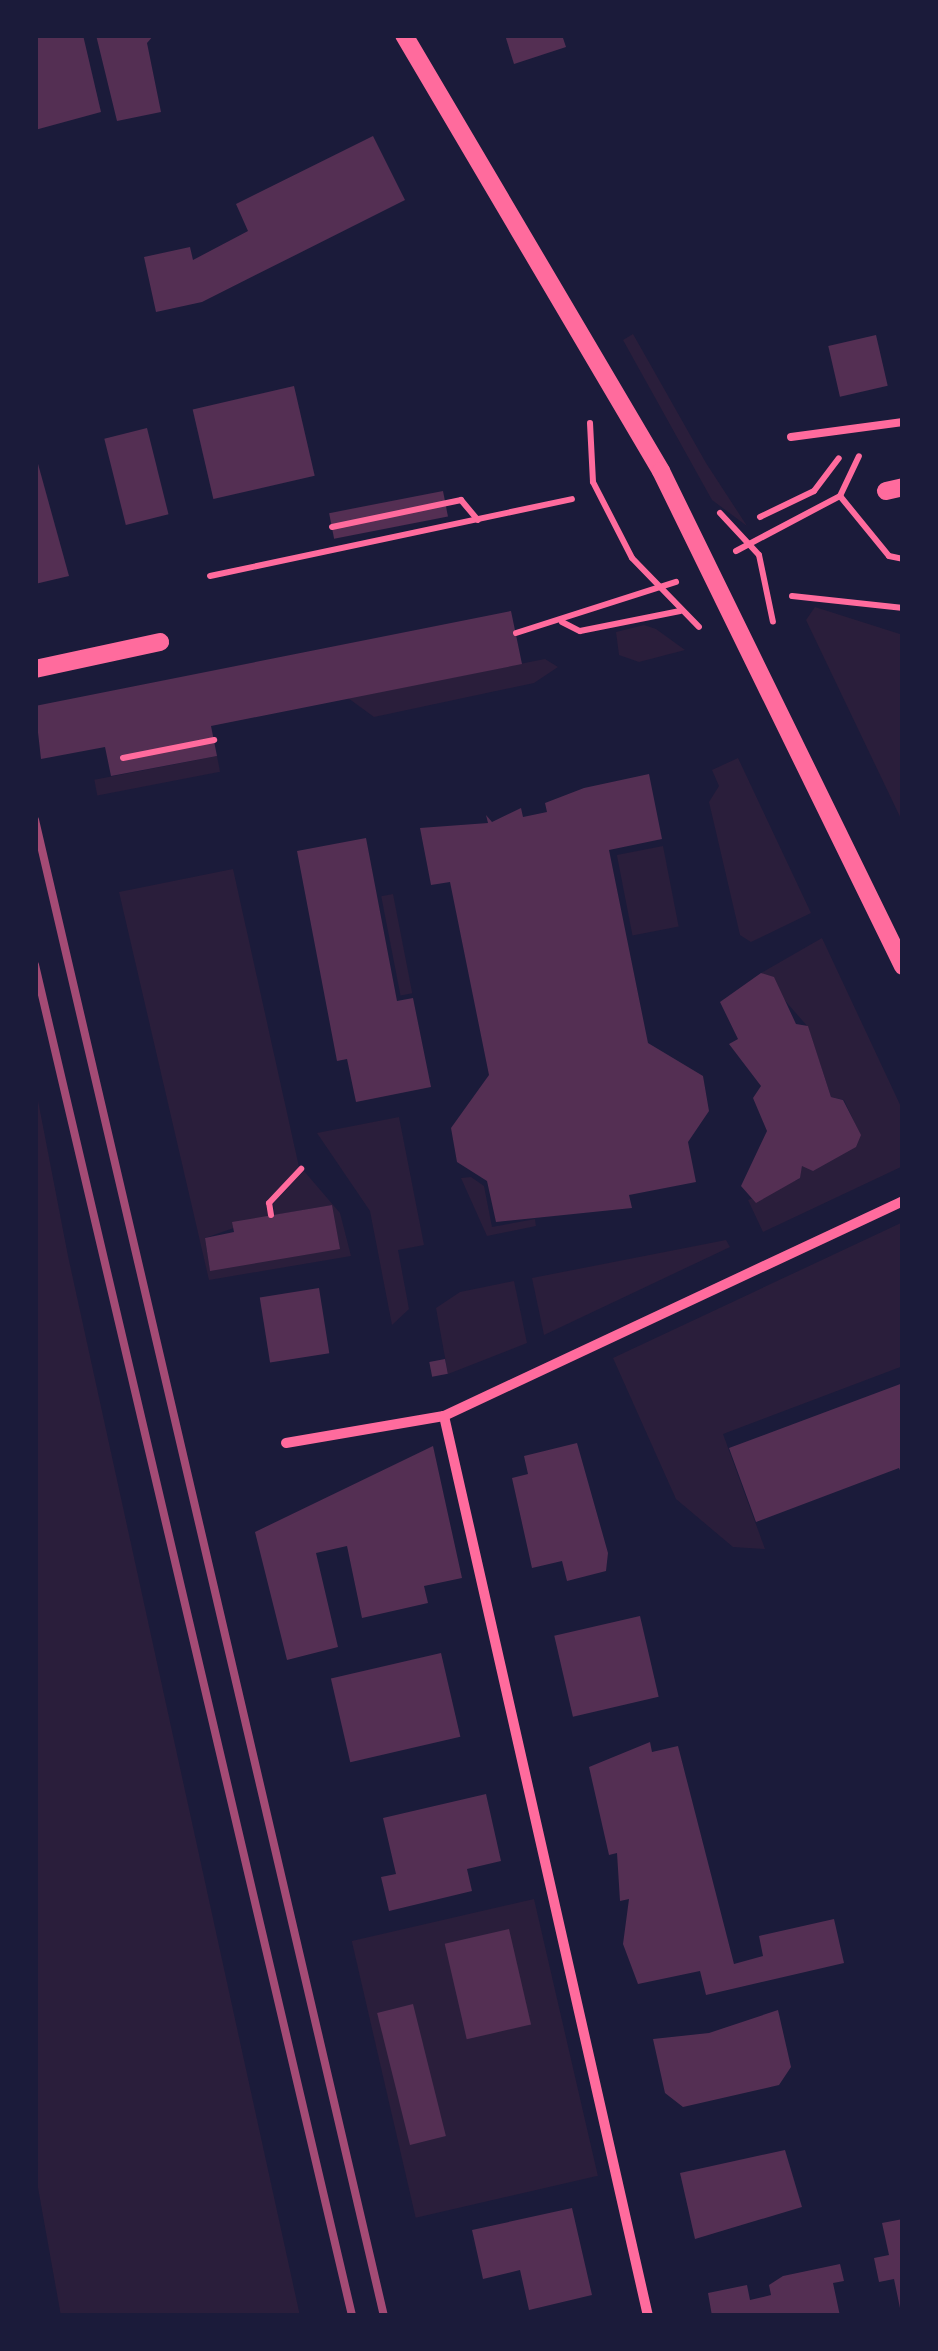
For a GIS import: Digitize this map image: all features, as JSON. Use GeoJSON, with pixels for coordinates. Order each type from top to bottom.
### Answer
{"type":"FeatureCollection","features":[{"type":"Feature","properties":{"kind":"street"},"geometry":{"type":"LineString","coordinates":[[404,35],[596,360],[724,589],[903,966]]}},
{"type":"Feature","properties":{"kind":"street"},"geometry":{"type":"LineString","coordinates":[[35,669],[160,642]]}},
{"type":"Feature","properties":{"kind":"street"},"geometry":{"type":"LineString","coordinates":[[286,1443],[444,1416],[903,1201]]}},
{"type":"Feature","properties":{"kind":"street"},"geometry":{"type":"LineString","coordinates":[[444,1416],[648,2316]]}},
{"type":"Feature","properties":{"kind":"lane"},"geometry":{"type":"LineString","coordinates":[[791,437],[840,434],[903,422]]}},
{"type":"Feature","properties":{"kind":"path"},"geometry":{"type":"LineString","coordinates":[[596,360],[593,482],[654,590]]}},
{"type":"Feature","properties":{"kind":"path"},"geometry":{"type":"LineString","coordinates":[[735,552],[840,496],[864,430]]}},
{"type":"Feature","properties":{"kind":"path"},"geometry":{"type":"LineString","coordinates":[[760,517],[829,479],[840,434]]}},
{"type":"Feature","properties":{"kind":"path"},"geometry":{"type":"LineString","coordinates":[[840,496],[888,556],[903,559]]}},
{"type":"Feature","properties":{"kind":"path"},"geometry":{"type":"LineString","coordinates":[[210,576],[572,498]]}},
{"type":"Feature","properties":{"kind":"path"},"geometry":{"type":"LineString","coordinates":[[332,527],[461,500],[479,521]]}},
{"type":"Feature","properties":{"kind":"path"},"geometry":{"type":"LineString","coordinates":[[562,622],[573,608],[654,590],[688,578]]}},
{"type":"Feature","properties":{"kind":"path"},"geometry":{"type":"LineString","coordinates":[[792,596],[903,608]]}},
{"type":"Feature","properties":{"kind":"path"},"geometry":{"type":"LineString","coordinates":[[516,633],[562,622],[580,630],[664,619],[700,601]]}},
{"type":"Feature","properties":{"kind":"path"},"geometry":{"type":"LineString","coordinates":[[123,758],[214,740]]}},
{"type":"Feature","properties":{"kind":"path"},"geometry":{"type":"LineString","coordinates":[[272,1215],[270,1204],[301,1169]]}},
{"type":"Feature","properties":{"kind":"shaded area"},"geometry":{"type":"Polygon","coordinates":[[[633,334],[706,463],[747,526],[712,500],[623,340],[633,334]]]}},
{"type":"Feature","properties":{"kind":"shaded area"},"geometry":{"type":"Polygon","coordinates":[[[815,607],[903,635],[903,823],[806,620],[815,607]]]}},
{"type":"Feature","properties":{"kind":"shaded area"},"geometry":{"type":"Polygon","coordinates":[[[644,625],[685,650],[639,662],[619,655],[616,632],[644,625]]]}},
{"type":"Feature","properties":{"kind":"shaded area"},"geometry":{"type":"Polygon","coordinates":[[[545,659],[558,667],[534,683],[374,717],[348,698],[545,659]]]}},
{"type":"Feature","properties":{"kind":"shaded area"},"geometry":{"type":"Polygon","coordinates":[[[217,756],[220,772],[97,796],[94,780],[217,756]]]}},
{"type":"Feature","properties":{"kind":"shaded area"},"geometry":{"type":"Polygon","coordinates":[[[738,758],[811,913],[751,942],[740,935],[709,802],[719,786],[712,770],[738,758]]]}},
{"type":"Feature","properties":{"kind":"shaded area"},"geometry":{"type":"Polygon","coordinates":[[[663,846],[679,926],[633,935],[617,855],[663,846]]]}},
{"type":"Feature","properties":{"kind":"shaded area"},"geometry":{"type":"Polygon","coordinates":[[[233,869],[299,1167],[266,1202],[268,1216],[205,1238],[210,1270],[332,1205],[275,1215],[273,1204],[304,1171],[340,1213],[351,1256],[209,1280],[119,892],[233,869]]]}},
{"type":"Feature","properties":{"kind":"shaded area"},"geometry":{"type":"Polygon","coordinates":[[[393,894],[412,993],[400,995],[381,896],[393,894]]]}},
{"type":"Feature","properties":{"kind":"shaded area"},"geometry":{"type":"Polygon","coordinates":[[[822,938],[903,1111],[903,1166],[763,1232],[748,1200],[799,1179],[802,1166],[860,1135],[844,1100],[831,1097],[808,1027],[761,973],[822,938]]]}},
{"type":"Feature","properties":{"kind":"shaded area"},"geometry":{"type":"Polygon","coordinates":[[[35,1085],[68,1256],[300,2316],[61,2316],[35,2171],[35,1085]]]}},
{"type":"Feature","properties":{"kind":"shaded area"},"geometry":{"type":"Polygon","coordinates":[[[399,1117],[424,1245],[398,1250],[409,1309],[392,1325],[370,1211],[317,1133],[399,1117]]]}},
{"type":"Feature","properties":{"kind":"shaded area"},"geometry":{"type":"Polygon","coordinates":[[[471,1177],[484,1186],[492,1227],[535,1219],[536,1226],[487,1236],[461,1178],[471,1177]]]}},
{"type":"Feature","properties":{"kind":"shaded area"},"geometry":{"type":"Polygon","coordinates":[[[903,1222],[903,1366],[723,1434],[765,1549],[733,1547],[676,1499],[613,1358],[903,1222]]]}},
{"type":"Feature","properties":{"kind":"shaded area"},"geometry":{"type":"Polygon","coordinates":[[[726,1240],[730,1247],[544,1335],[532,1278],[726,1240]]]}},
{"type":"Feature","properties":{"kind":"shaded area"},"geometry":{"type":"Polygon","coordinates":[[[514,1281],[527,1343],[448,1374],[436,1308],[460,1292],[514,1281]]]}},
{"type":"Feature","properties":{"kind":"shaded area"},"geometry":{"type":"Polygon","coordinates":[[[534,1899],[598,2176],[416,2218],[352,1941],[534,1899]]]}},
{"type":"Feature","properties":{"kind":"building"},"geometry":{"type":"Polygon","coordinates":[[[35,35],[83,35],[101,112],[35,130],[35,35]]]}},
{"type":"Feature","properties":{"kind":"building"},"geometry":{"type":"Polygon","coordinates":[[[96,35],[154,35],[147,43],[161,112],[117,121],[96,35]]]}},
{"type":"Feature","properties":{"kind":"building"},"geometry":{"type":"Polygon","coordinates":[[[505,35],[562,35],[566,47],[514,64],[505,35]]]}},
{"type":"Feature","properties":{"kind":"building"},"geometry":{"type":"Polygon","coordinates":[[[373,136],[405,200],[202,302],[156,312],[144,257],[190,247],[193,260],[248,231],[236,204],[373,136]]]}},
{"type":"Feature","properties":{"kind":"building"},"geometry":{"type":"Polygon","coordinates":[[[876,335],[888,386],[840,397],[828,346],[876,335]]]}},
{"type":"Feature","properties":{"kind":"building"},"geometry":{"type":"Polygon","coordinates":[[[294,386],[315,476],[213,499],[193,409],[294,386]]]}},
{"type":"Feature","properties":{"kind":"building"},"geometry":{"type":"Polygon","coordinates":[[[147,428],[169,514],[126,525],[104,439],[147,428]]]}},
{"type":"Feature","properties":{"kind":"building"},"geometry":{"type":"Polygon","coordinates":[[[35,453],[69,576],[35,584],[35,453]]]}},
{"type":"Feature","properties":{"kind":"building"},"geometry":{"type":"Polygon","coordinates":[[[443,491],[448,517],[334,539],[329,513],[443,491]]]}},
{"type":"Feature","properties":{"kind":"building"},"geometry":{"type":"Polygon","coordinates":[[[511,611],[522,664],[211,726],[217,756],[111,776],[105,747],[41,759],[35,706],[511,611]]]}},
{"type":"Feature","properties":{"kind":"building"},"geometry":{"type":"Polygon","coordinates":[[[649,774],[662,839],[609,850],[648,1043],[703,1076],[709,1111],[688,1142],[696,1182],[629,1195],[632,1208],[496,1222],[487,1181],[457,1162],[451,1128],[489,1075],[450,882],[431,885],[420,828],[488,823],[486,815],[492,822],[521,808],[523,817],[547,812],[545,803],[584,788],[649,774]]]}},
{"type":"Feature","properties":{"kind":"building"},"geometry":{"type":"Polygon","coordinates":[[[366,838],[397,1001],[413,998],[431,1087],[356,1102],[347,1059],[337,1061],[297,851],[366,838]]]}},
{"type":"Feature","properties":{"kind":"building"},"geometry":{"type":"Polygon","coordinates":[[[761,973],[774,977],[796,1024],[808,1026],[831,1097],[843,1100],[861,1135],[856,1147],[813,1171],[802,1166],[800,1178],[756,1203],[741,1186],[767,1131],[753,1098],[761,1086],[729,1044],[738,1039],[720,1002],[761,973]]]}},
{"type":"Feature","properties":{"kind":"building"},"geometry":{"type":"Polygon","coordinates":[[[332,1205],[340,1249],[210,1271],[205,1238],[234,1232],[232,1222],[332,1205]]]}},
{"type":"Feature","properties":{"kind":"building"},"geometry":{"type":"Polygon","coordinates":[[[319,1288],[329,1353],[270,1363],[260,1297],[319,1288]]]}},
{"type":"Feature","properties":{"kind":"building"},"geometry":{"type":"Polygon","coordinates":[[[445,1359],[448,1374],[432,1377],[429,1362],[445,1359]]]}},
{"type":"Feature","properties":{"kind":"building"},"geometry":{"type":"Polygon","coordinates":[[[903,1383],[903,1477],[899,1468],[756,1522],[729,1448],[903,1383]]]}},
{"type":"Feature","properties":{"kind":"building"},"geometry":{"type":"Polygon","coordinates":[[[577,1443],[608,1553],[606,1571],[567,1581],[562,1561],[532,1568],[512,1478],[528,1474],[524,1456],[577,1443]]]}},
{"type":"Feature","properties":{"kind":"building"},"geometry":{"type":"Polygon","coordinates":[[[433,1446],[462,1578],[424,1586],[428,1603],[362,1618],[347,1546],[316,1553],[338,1647],[287,1660],[255,1532],[433,1446]]]}},
{"type":"Feature","properties":{"kind":"building"},"geometry":{"type":"Polygon","coordinates":[[[640,1616],[659,1697],[573,1717],[554,1636],[640,1616]]]}},
{"type":"Feature","properties":{"kind":"building"},"geometry":{"type":"Polygon","coordinates":[[[441,1653],[460,1737],[350,1762],[331,1678],[441,1653]]]}},
{"type":"Feature","properties":{"kind":"building"},"geometry":{"type":"Polygon","coordinates":[[[650,1742],[652,1752],[678,1746],[734,1964],[763,1956],[759,1936],[834,1919],[844,1963],[706,1995],[700,1971],[638,1984],[623,1944],[629,1899],[620,1901],[617,1853],[609,1855],[589,1767],[650,1742]]]}},
{"type":"Feature","properties":{"kind":"building"},"geometry":{"type":"Polygon","coordinates":[[[486,1794],[501,1861],[467,1869],[472,1891],[389,1911],[381,1877],[396,1874],[383,1818],[486,1794]]]}},
{"type":"Feature","properties":{"kind":"building"},"geometry":{"type":"Polygon","coordinates":[[[509,1929],[531,2024],[467,2039],[445,1944],[509,1929]]]}},
{"type":"Feature","properties":{"kind":"building"},"geometry":{"type":"Polygon","coordinates":[[[413,2004],[446,2136],[410,2145],[377,2013],[413,2004]]]}},
{"type":"Feature","properties":{"kind":"building"},"geometry":{"type":"Polygon","coordinates":[[[778,2010],[791,2067],[779,2085],[683,2107],[665,2093],[653,2039],[709,2033],[778,2010]]]}},
{"type":"Feature","properties":{"kind":"building"},"geometry":{"type":"Polygon","coordinates":[[[785,2150],[802,2207],[695,2239],[680,2173],[785,2150]]]}},
{"type":"Feature","properties":{"kind":"building"},"geometry":{"type":"Polygon","coordinates":[[[572,2208],[592,2295],[529,2310],[520,2270],[483,2279],[472,2230],[572,2208]]]}},
{"type":"Feature","properties":{"kind":"building"},"geometry":{"type":"Polygon","coordinates":[[[903,2219],[901,2313],[894,2279],[879,2282],[874,2258],[889,2255],[882,2223],[903,2219]]]}},
{"type":"Feature","properties":{"kind":"building"},"geometry":{"type":"Polygon","coordinates":[[[840,2264],[844,2281],[833,2283],[840,2316],[712,2316],[708,2293],[747,2285],[750,2300],[771,2295],[769,2285],[783,2276],[840,2264]]]}},
{"type":"Feature","properties":{"kind":"railway"},"geometry":{"type":"LineString","coordinates":[[35,820],[384,2316]]}},
{"type":"Feature","properties":{"kind":"railway"},"geometry":{"type":"LineString","coordinates":[[35,965],[352,2316]]}}]}
